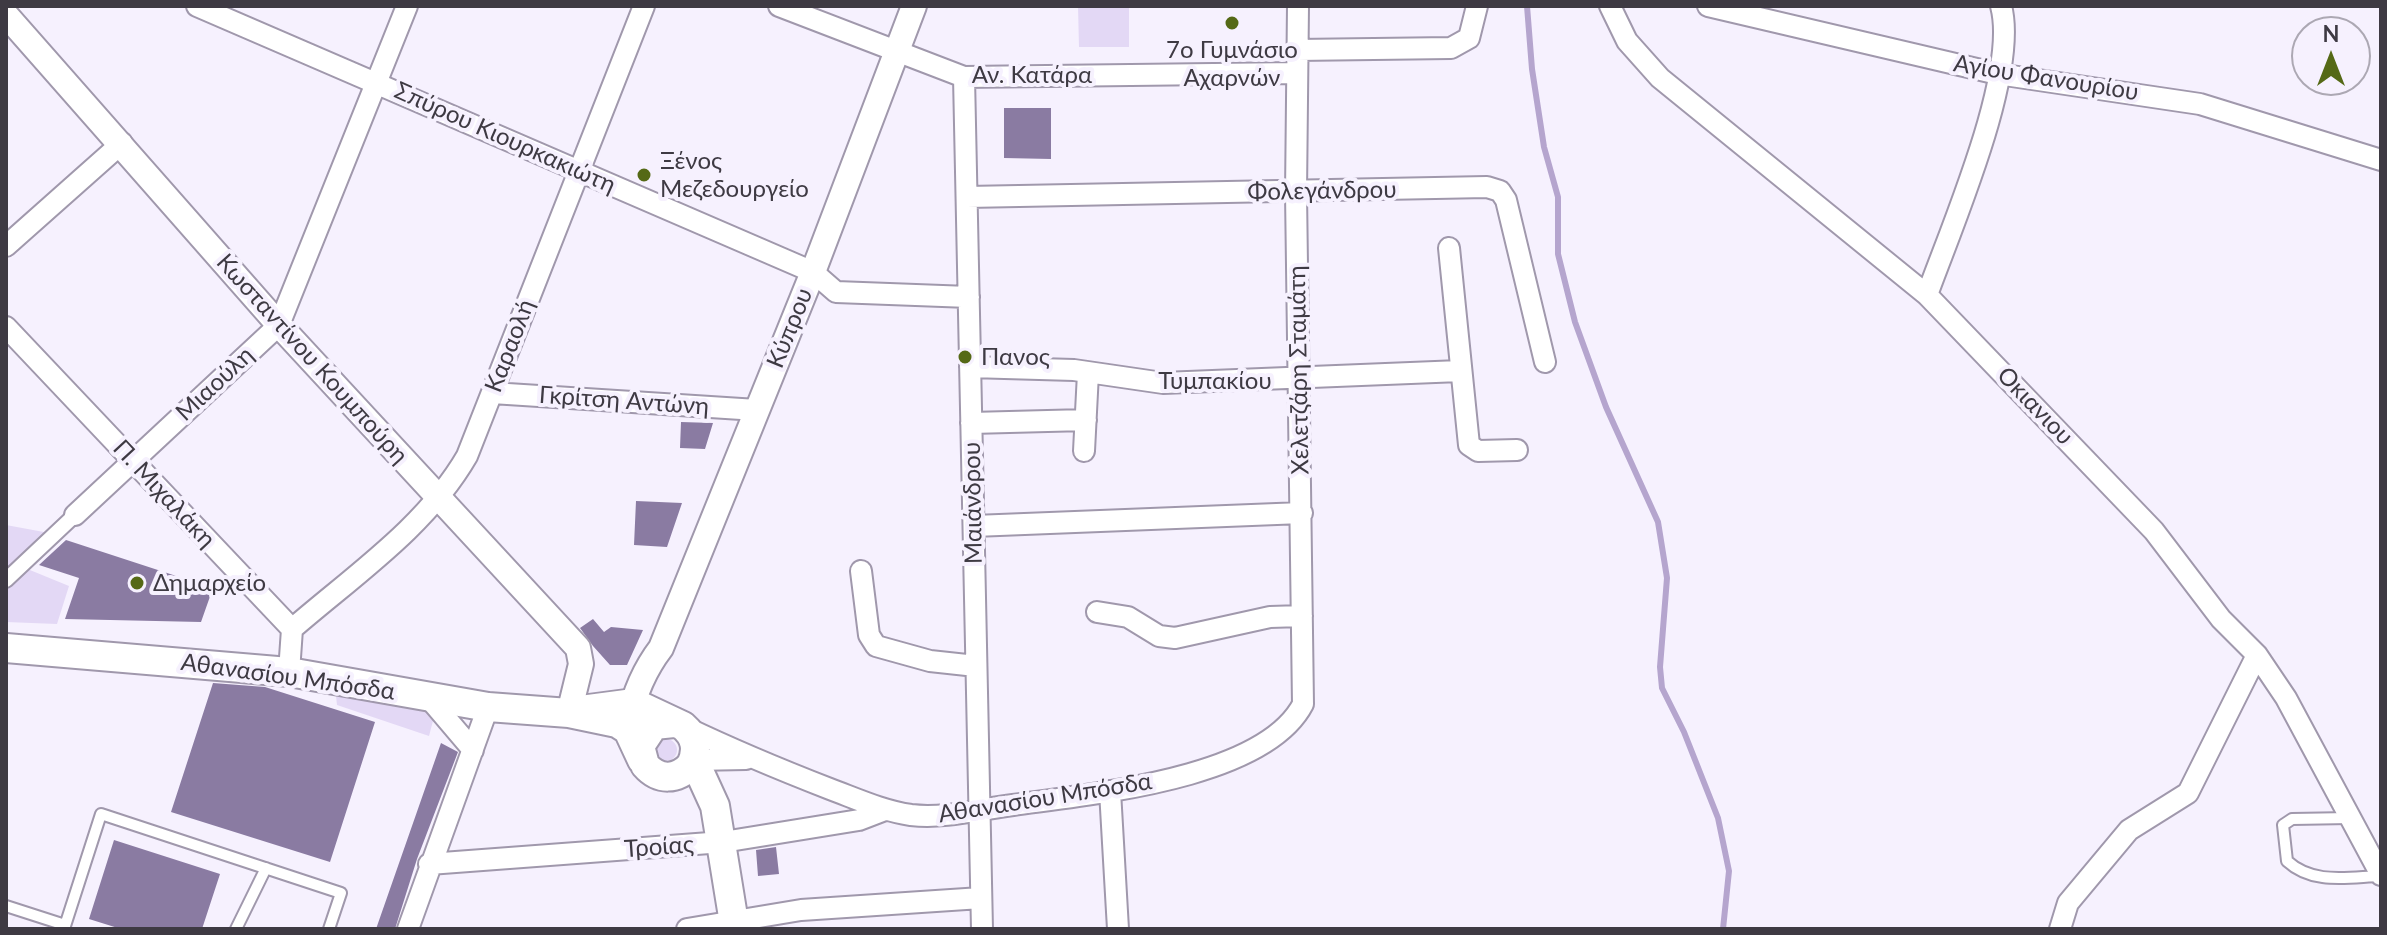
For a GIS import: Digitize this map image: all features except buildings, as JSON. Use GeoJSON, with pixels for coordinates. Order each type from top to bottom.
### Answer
{"type":"FeatureCollection","features":[{"type":"Feature","properties":{"kind":"main road","name":"Αθανασίου Μπόσδα"},"geometry":{"type":"LineString","coordinates":[[6,648],[289,672],[488,707],[655,719]]}},
{"type":"Feature","properties":{"kind":"main road"},"geometry":{"type":"LineString","coordinates":[[655,719],[695,744],[694,760],[713,797],[721,833],[734,924]]}},
{"type":"Feature","properties":{"kind":"main road"},"geometry":{"type":"LineString","coordinates":[[655,719],[659,723],[647,732],[640,746],[650,768],[696,799],[721,833]]}},
{"type":"Feature","properties":{"kind":"main road","name":"Κύπρου"},"geometry":{"type":"LineString","coordinates":[[650,768],[655,719]]}},
{"type":"Feature","properties":{"kind":"main road"},"geometry":{"type":"LineString","coordinates":[[650,768],[679,775],[694,760]]}},
{"type":"Feature","properties":{"kind":"street","name":"Σπύρου Κιουρκακιώτη"},"geometry":{"type":"LineString","coordinates":[[197,6],[813,272],[836,292],[969,297]]}},
{"type":"Feature","properties":{"kind":"street","name":"Μιαούλη"},"geometry":{"type":"LineString","coordinates":[[6,580],[279,325],[407,6]]}},
{"type":"Feature","properties":{"kind":"street","name":"Καραολή"},"geometry":{"type":"LineString","coordinates":[[292,629],[372,562],[439,498],[467,456],[644,6]]}},
{"type":"Feature","properties":{"kind":"street","name":"Αν. Κατάρα"},"geometry":{"type":"LineString","coordinates":[[779,6],[964,77],[1297,73]]}},
{"type":"Feature","properties":{"kind":"street","name":"Κύπρου"},"geometry":{"type":"LineString","coordinates":[[655,719],[653,698],[661,648],[813,272],[914,6]]}},
{"type":"Feature","properties":{"kind":"street","name":"Χελετζάρη Σταμάτη"},"geometry":{"type":"LineString","coordinates":[[1287,729],[1303,704],[1302,513],[1297,380],[1298,6]]}},
{"type":"Feature","properties":{"kind":"street"},"geometry":{"type":"LineString","coordinates":[[1297,50],[1451,48],[1469,38],[1477,6]]}},
{"type":"Feature","properties":{"kind":"street","name":"Οκιανιου"},"geometry":{"type":"LineString","coordinates":[[1610,6],[1627,41],[1660,78],[1927,295],[2154,531],[2221,619],[2257,655],[2286,698],[2381,876]]}},
{"type":"Feature","properties":{"kind":"street","name":"Αγίου Φανουρίου"},"geometry":{"type":"LineString","coordinates":[[1708,6],[1998,74],[2200,104],[2381,160]]}},
{"type":"Feature","properties":{"kind":"street"},"geometry":{"type":"LineString","coordinates":[[1927,295],[1983,140],[2004,39],[2001,6]]}},
{"type":"Feature","properties":{"kind":"street","name":"Κωσταντίνου Κουμπούρη"},"geometry":{"type":"LineString","coordinates":[[6,15],[122,143],[279,325],[578,648],[581,664],[569,713]]}},
{"type":"Feature","properties":{"kind":"street","name":"Μαιάνδρου"},"geometry":{"type":"LineString","coordinates":[[964,77],[982,929]]}},
{"type":"Feature","properties":{"kind":"street"},"geometry":{"type":"LineString","coordinates":[[6,246],[122,143]]}},
{"type":"Feature","properties":{"kind":"street","name":"Φολεγάνδρου"},"geometry":{"type":"LineString","coordinates":[[967,197],[1487,187],[1500,191],[1506,200],[1545,362]]}},
{"type":"Feature","properties":{"kind":"street"},"geometry":{"type":"LineString","coordinates":[[1449,248],[1469,445],[1478,451],[1517,450]]}},
{"type":"Feature","properties":{"kind":"street","name":"Π. Μιχαλάκη"},"geometry":{"type":"LineString","coordinates":[[6,327],[292,629]]}},
{"type":"Feature","properties":{"kind":"street","name":"Τυμπακίου"},"geometry":{"type":"LineString","coordinates":[[970,367],[1088,373],[1163,383],[1297,380],[1460,371]]}},
{"type":"Feature","properties":{"kind":"street"},"geometry":{"type":"LineString","coordinates":[[1084,451],[1088,373]]}},
{"type":"Feature","properties":{"kind":"street","name":"Γκρίτση Αντώνη"},"geometry":{"type":"LineString","coordinates":[[492,393],[757,410]]}},
{"type":"Feature","properties":{"kind":"street"},"geometry":{"type":"LineString","coordinates":[[971,423],[1086,420]]}},
{"type":"Feature","properties":{"kind":"street"},"geometry":{"type":"LineString","coordinates":[[974,526],[1302,513]]}},
{"type":"Feature","properties":{"kind":"street"},"geometry":{"type":"LineString","coordinates":[[861,571],[869,635],[876,646],[930,661],[976,666]]}},
{"type":"Feature","properties":{"kind":"street"},"geometry":{"type":"LineString","coordinates":[[1097,612],[1128,617],[1159,636],[1175,638],[1270,617],[1302,616]]}},
{"type":"Feature","properties":{"kind":"street"},"geometry":{"type":"LineString","coordinates":[[289,672],[292,629]]}},
{"type":"Feature","properties":{"kind":"street"},"geometry":{"type":"LineString","coordinates":[[2060,929],[2068,903],[2129,830],[2188,793],[2257,655]]}},
{"type":"Feature","properties":{"kind":"street"},"geometry":{"type":"LineString","coordinates":[[428,697],[473,750]]}},
{"type":"Feature","properties":{"kind":"street"},"geometry":{"type":"LineString","coordinates":[[408,929],[488,707]]}},
{"type":"Feature","properties":{"kind":"street","name":"Αθανασίου Μπόσδα"},"geometry":{"type":"LineString","coordinates":[[655,719],[885,810],[936,816],[1110,791],[1199,772],[1246,753],[1287,729]]}},
{"type":"Feature","properties":{"kind":"street","name":"Αθανασίου Μπόσδα"},"geometry":{"type":"LineString","coordinates":[[694,760],[754,760]]}},
{"type":"Feature","properties":{"kind":"street"},"geometry":{"type":"LineString","coordinates":[[1110,791],[1118,929]]}},
{"type":"Feature","properties":{"kind":"street","name":"Τροίας"},"geometry":{"type":"LineString","coordinates":[[429,864],[859,820],[885,810]]}},
{"type":"Feature","properties":{"kind":"street"},"geometry":{"type":"LineString","coordinates":[[687,929],[734,924],[801,910],[981,898]]}},
{"type":"Feature","properties":{"kind":"lane"},"geometry":{"type":"LineString","coordinates":[[6,906],[64,927],[101,814],[341,893],[329,929]]}},
{"type":"Feature","properties":{"kind":"lane"},"geometry":{"type":"LineString","coordinates":[[2350,818],[2292,819],[2283,825],[2287,861],[2299,872],[2316,878],[2381,876]]}},
{"type":"Feature","properties":{"kind":"lane"},"geometry":{"type":"LineString","coordinates":[[236,929],[266,868]]}},
{"type":"Feature","properties":{"kind":"shaded area"},"geometry":{"type":"Polygon","coordinates":[[[1078,6],[1129,6],[1129,47],[1079,47],[1078,6]]]}},
{"type":"Feature","properties":{"kind":"shaded area"},"geometry":{"type":"Polygon","coordinates":[[[6,525],[60,535],[25,568],[69,586],[57,624],[6,622],[6,525]]]}},
{"type":"Feature","properties":{"kind":"shaded area"},"geometry":{"type":"Polygon","coordinates":[[[336,696],[423,708],[434,717],[429,736],[337,705],[336,696]]]}},
{"type":"Feature","properties":{"kind":"shaded area"},"geometry":{"type":"Polygon","coordinates":[[[662,739],[670,739],[677,750],[670,761],[662,761],[655,754],[655,746],[662,739]]]}},
{"type":"Feature","properties":{"kind":"waterway"},"geometry":{"type":"LineString","coordinates":[[1527,6],[1532,69],[1544,147],[1558,197],[1558,254],[1575,322],[1606,407],[1658,522],[1667,578],[1660,667],[1662,688],[1684,732],[1718,818],[1729,871],[1723,929]]}},
{"type":"Feature","properties":{"kind":"place","name":"7ο Γυμνάσιο Αχαρνών"},"geometry":{"type":"Point","coordinates":[1232,23]}},
{"type":"Feature","properties":{"kind":"place","name":"Ξένος Μεζεδουργείο"},"geometry":{"type":"Point","coordinates":[644,175]}},
{"type":"Feature","properties":{"kind":"place","name":"Πανος"},"geometry":{"type":"Point","coordinates":[965,357]}},
{"type":"Feature","properties":{"kind":"place","name":"Δημαρχείο"},"geometry":{"type":"Point","coordinates":[137,583]}}]}
